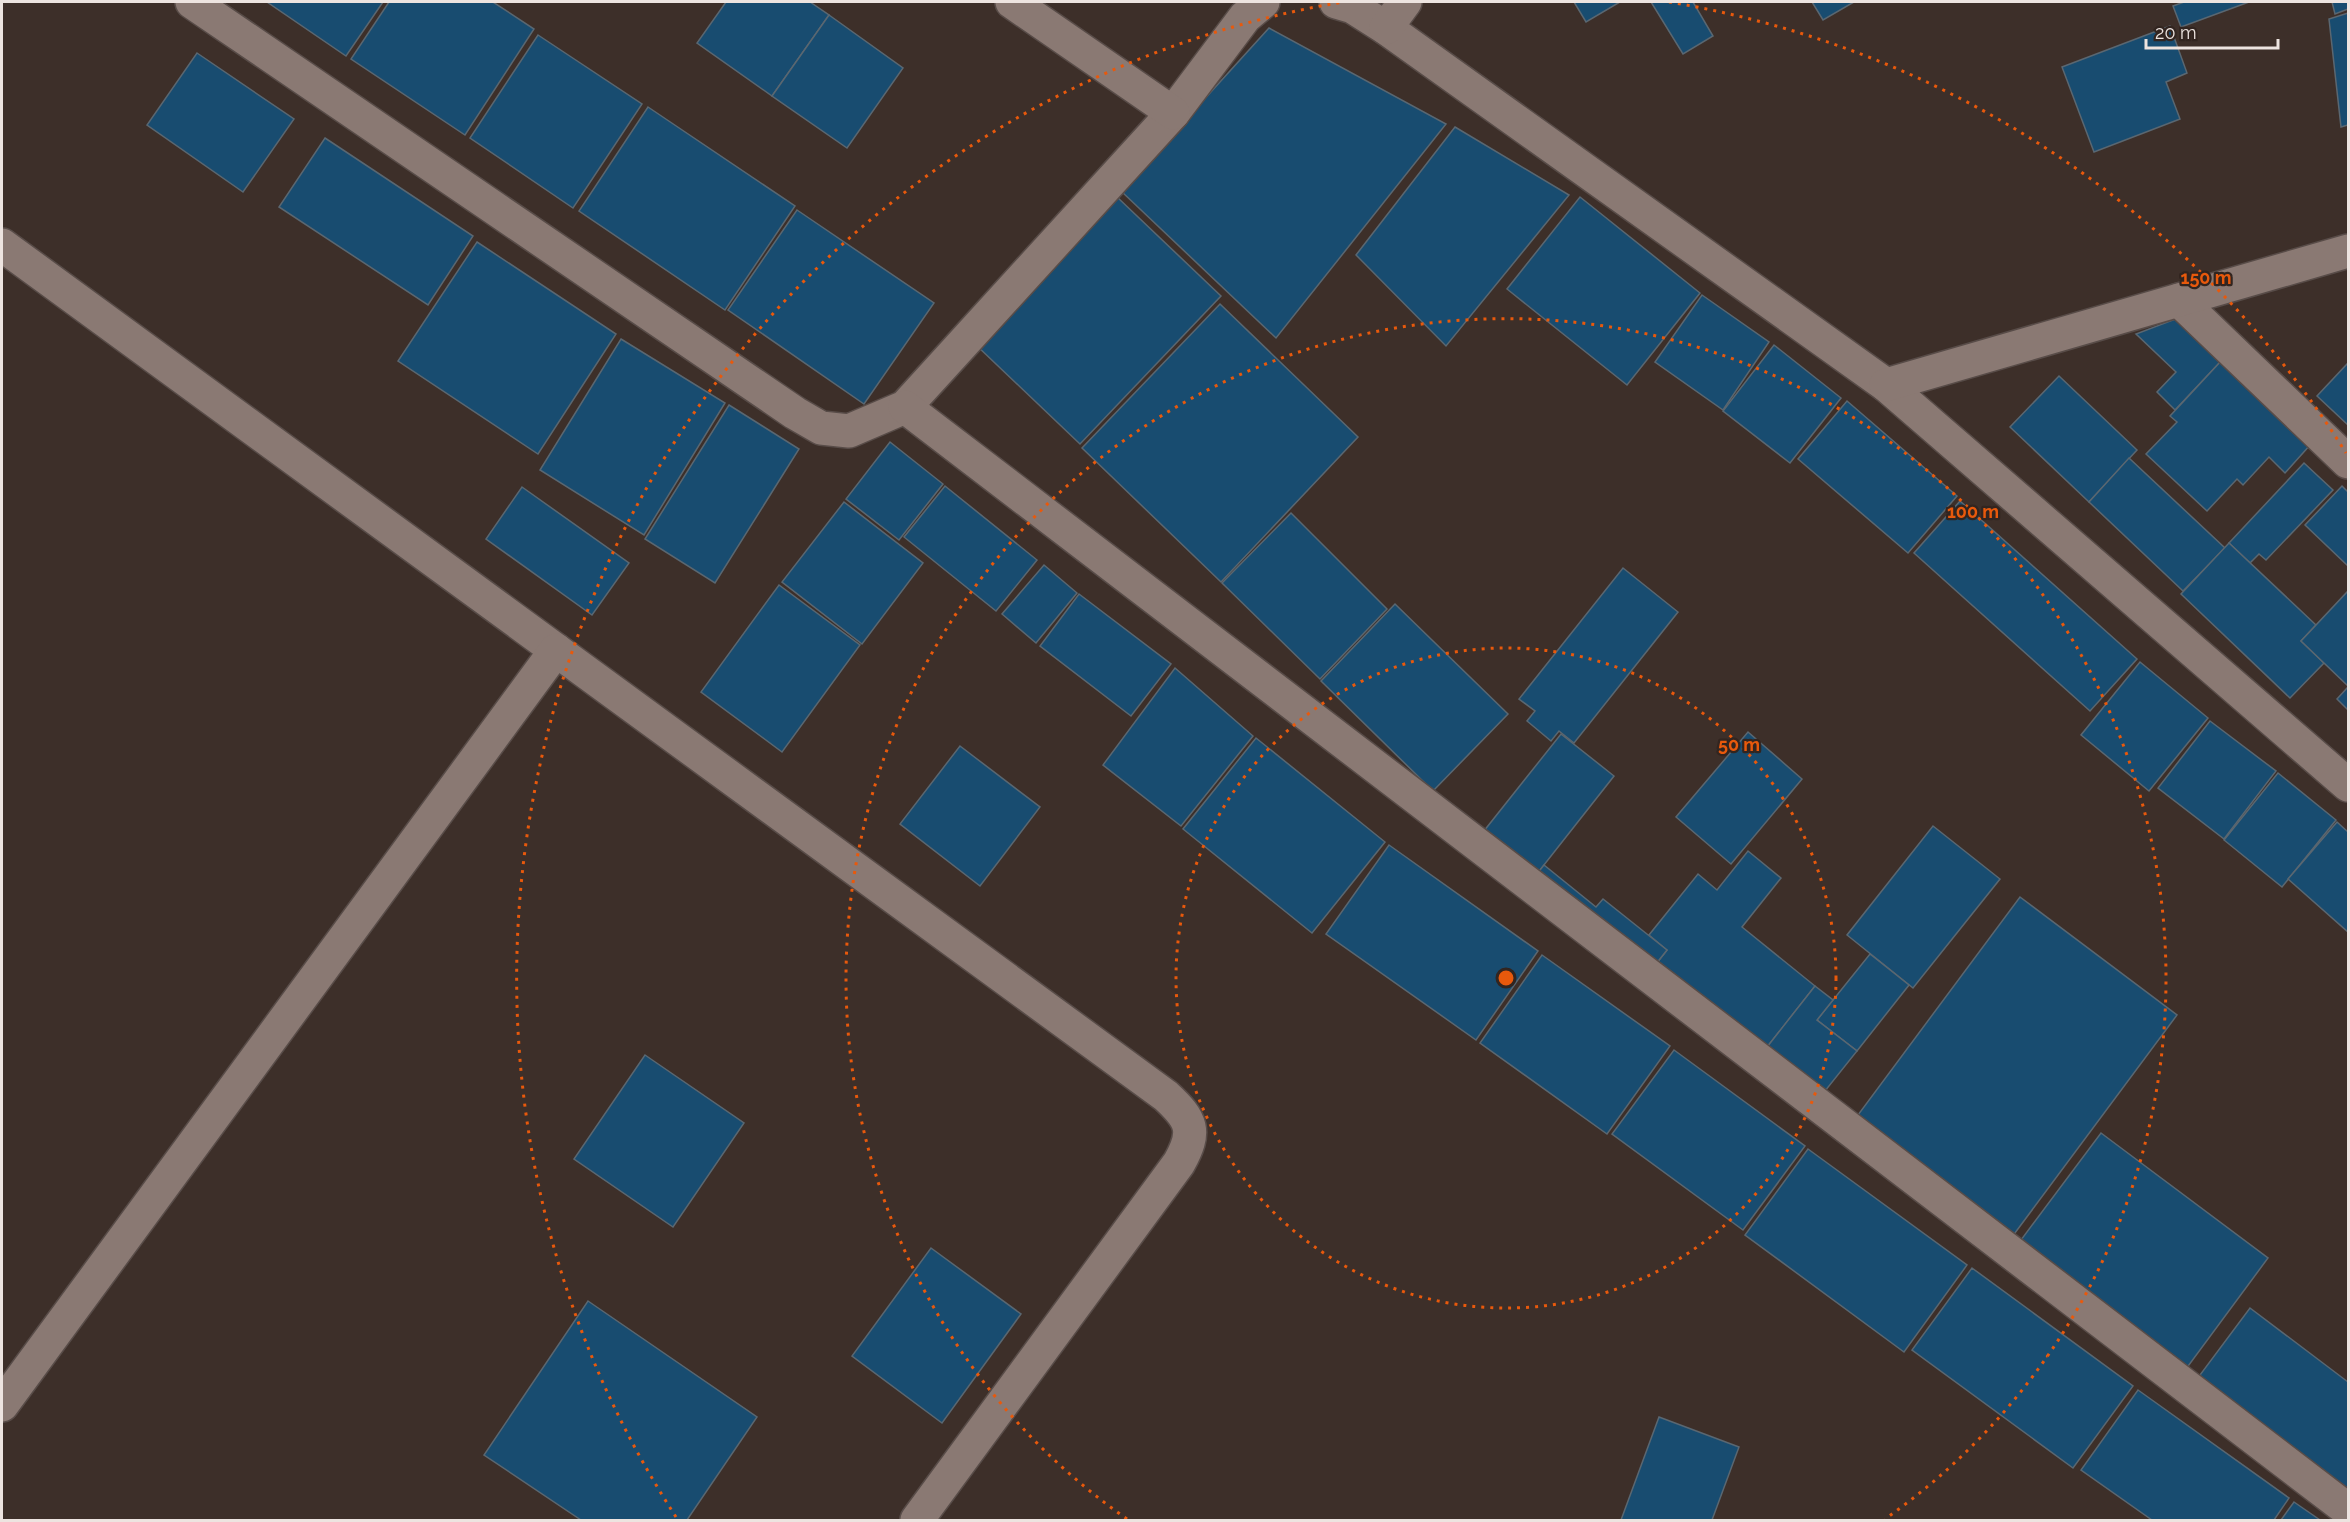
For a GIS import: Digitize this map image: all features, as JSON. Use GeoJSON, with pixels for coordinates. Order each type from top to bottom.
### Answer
{"type":"FeatureCollection","features":[{"type":"Feature","properties":{"kind":"street"},"geometry":{"type":"LineString","coordinates":[[192,2],[795,413],[821,428],[849,431],[905,407],[1173,113],[1245,17],[1263,2]]}},
{"type":"Feature","properties":{"kind":"street"},"geometry":{"type":"LineString","coordinates":[[1012,2],[1173,113]]}},
{"type":"Feature","properties":{"kind":"street"},"geometry":{"type":"LineString","coordinates":[[1336,2],[1353,7],[1386,28],[1886,385],[2349,785]]}},
{"type":"Feature","properties":{"kind":"street"},"geometry":{"type":"LineString","coordinates":[[1386,28],[1405,2]]}},
{"type":"Feature","properties":{"kind":"street"},"geometry":{"type":"LineString","coordinates":[[2,245],[1166,1096],[1182,1111],[1190,1128],[1189,1146],[1179,1163],[917,1521]]}},
{"type":"Feature","properties":{"kind":"street"},"geometry":{"type":"LineString","coordinates":[[1886,385],[2349,251]]}},
{"type":"Feature","properties":{"kind":"street"},"geometry":{"type":"LineString","coordinates":[[2179,300],[2349,462]]}},
{"type":"Feature","properties":{"kind":"street"},"geometry":{"type":"LineString","coordinates":[[905,407],[2349,1510]]}},
{"type":"Feature","properties":{"kind":"street"},"geometry":{"type":"LineString","coordinates":[[2,1405],[556,650]]}},
{"type":"Feature","properties":{"kind":"building"},"geometry":{"type":"Polygon","coordinates":[[[267,2],[383,2],[346,56],[267,2]]]}},
{"type":"Feature","properties":{"kind":"building"},"geometry":{"type":"Polygon","coordinates":[[[389,2],[493,2],[534,29],[465,135],[351,59],[389,2]]]}},
{"type":"Feature","properties":{"kind":"building"},"geometry":{"type":"Polygon","coordinates":[[[726,2],[810,2],[829,15],[772,96],[697,43],[726,2]]]}},
{"type":"Feature","properties":{"kind":"building"},"geometry":{"type":"Polygon","coordinates":[[[1574,2],[1620,2],[1586,22],[1574,2]]]}},
{"type":"Feature","properties":{"kind":"building"},"geometry":{"type":"Polygon","coordinates":[[[1651,2],[1693,2],[1713,36],[1683,54],[1651,2]]]}},
{"type":"Feature","properties":{"kind":"building"},"geometry":{"type":"Polygon","coordinates":[[[1812,2],[1854,2],[1823,20],[1812,2]]]}},
{"type":"Feature","properties":{"kind":"building"},"geometry":{"type":"Polygon","coordinates":[[[2184,2],[2249,2],[2181,27],[2173,6],[2184,2]]]}},
{"type":"Feature","properties":{"kind":"building"},"geometry":{"type":"Polygon","coordinates":[[[2332,2],[2348,2],[2348,9],[2335,14],[2332,2]]]}},
{"type":"Feature","properties":{"kind":"building"},"geometry":{"type":"Polygon","coordinates":[[[2348,13],[2348,125],[2341,127],[2329,19],[2348,13]]]}},
{"type":"Feature","properties":{"kind":"building"},"geometry":{"type":"Polygon","coordinates":[[[829,15],[903,68],[847,148],[772,96],[829,15]]]}},
{"type":"Feature","properties":{"kind":"building"},"geometry":{"type":"Polygon","coordinates":[[[2170,26],[2187,73],[2166,82],[2180,119],[2094,152],[2062,67],[2170,26]]]}},
{"type":"Feature","properties":{"kind":"building"},"geometry":{"type":"Polygon","coordinates":[[[1269,28],[1446,124],[1276,338],[1121,191],[1269,28]]]}},
{"type":"Feature","properties":{"kind":"building"},"geometry":{"type":"Polygon","coordinates":[[[538,35],[642,104],[573,208],[470,138],[538,35]]]}},
{"type":"Feature","properties":{"kind":"building"},"geometry":{"type":"Polygon","coordinates":[[[197,53],[294,119],[243,192],[147,125],[197,53]]]}},
{"type":"Feature","properties":{"kind":"building"},"geometry":{"type":"Polygon","coordinates":[[[648,107],[795,206],[725,310],[579,211],[648,107]]]}},
{"type":"Feature","properties":{"kind":"building"},"geometry":{"type":"Polygon","coordinates":[[[1455,127],[1569,195],[1446,346],[1356,255],[1455,127]]]}},
{"type":"Feature","properties":{"kind":"building"},"geometry":{"type":"Polygon","coordinates":[[[325,138],[473,236],[428,305],[279,207],[325,138]]]}},
{"type":"Feature","properties":{"kind":"building"},"geometry":{"type":"Polygon","coordinates":[[[1116,196],[1221,296],[1080,444],[975,344],[1116,196]]]}},
{"type":"Feature","properties":{"kind":"building"},"geometry":{"type":"Polygon","coordinates":[[[1580,197],[1700,293],[1627,385],[1507,289],[1580,197]]]}},
{"type":"Feature","properties":{"kind":"building"},"geometry":{"type":"Polygon","coordinates":[[[797,210],[934,303],[864,404],[728,310],[797,210]]]}},
{"type":"Feature","properties":{"kind":"building"},"geometry":{"type":"Polygon","coordinates":[[[477,242],[616,334],[538,454],[398,361],[477,242]]]}},
{"type":"Feature","properties":{"kind":"building"},"geometry":{"type":"Polygon","coordinates":[[[1702,295],[1769,342],[1723,410],[1655,362],[1702,295]]]}},
{"type":"Feature","properties":{"kind":"building"},"geometry":{"type":"Polygon","coordinates":[[[1220,304],[1358,437],[1221,582],[1082,448],[1220,304]]]}},
{"type":"Feature","properties":{"kind":"building"},"geometry":{"type":"Polygon","coordinates":[[[2178,318],[2222,360],[2175,410],[2157,392],[2176,372],[2136,334],[2178,318]]]}},
{"type":"Feature","properties":{"kind":"building"},"geometry":{"type":"Polygon","coordinates":[[[621,339],[725,403],[644,535],[540,470],[621,339]]]}},
{"type":"Feature","properties":{"kind":"building"},"geometry":{"type":"Polygon","coordinates":[[[1774,345],[1841,398],[1790,463],[1723,411],[1774,345]]]}},
{"type":"Feature","properties":{"kind":"building"},"geometry":{"type":"Polygon","coordinates":[[[2222,360],[2311,444],[2285,473],[2269,457],[2243,485],[2237,479],[2207,511],[2146,454],[2177,422],[2170,416],[2222,360]]]}},
{"type":"Feature","properties":{"kind":"building"},"geometry":{"type":"Polygon","coordinates":[[[2348,363],[2348,425],[2317,396],[2348,363]]]}},
{"type":"Feature","properties":{"kind":"building"},"geometry":{"type":"Polygon","coordinates":[[[2059,376],[2137,450],[2089,502],[2010,427],[2059,376]]]}},
{"type":"Feature","properties":{"kind":"building"},"geometry":{"type":"Polygon","coordinates":[[[1847,401],[1957,496],[1908,553],[1798,459],[1847,401]]]}},
{"type":"Feature","properties":{"kind":"building"},"geometry":{"type":"Polygon","coordinates":[[[729,405],[799,449],[715,583],[645,539],[729,405]]]}},
{"type":"Feature","properties":{"kind":"building"},"geometry":{"type":"Polygon","coordinates":[[[890,442],[943,484],[899,540],[846,499],[890,442]]]}},
{"type":"Feature","properties":{"kind":"building"},"geometry":{"type":"Polygon","coordinates":[[[2129,458],[2225,548],[2183,591],[2089,502],[2129,458]]]}},
{"type":"Feature","properties":{"kind":"building"},"geometry":{"type":"Polygon","coordinates":[[[2304,463],[2333,490],[2266,560],[2259,554],[2250,563],[2229,543],[2304,463]]]}},
{"type":"Feature","properties":{"kind":"building"},"geometry":{"type":"Polygon","coordinates":[[[945,486],[1037,560],[996,611],[904,537],[945,486]]]}},
{"type":"Feature","properties":{"kind":"building"},"geometry":{"type":"Polygon","coordinates":[[[2342,486],[2348,492],[2348,566],[2305,525],[2342,486]]]}},
{"type":"Feature","properties":{"kind":"building"},"geometry":{"type":"Polygon","coordinates":[[[522,487],[629,563],[592,615],[486,539],[522,487]]]}},
{"type":"Feature","properties":{"kind":"building"},"geometry":{"type":"Polygon","coordinates":[[[1960,501],[2137,659],[2090,711],[1914,553],[1960,501]]]}},
{"type":"Feature","properties":{"kind":"building"},"geometry":{"type":"Polygon","coordinates":[[[844,502],[923,563],[862,644],[782,582],[844,502]]]}},
{"type":"Feature","properties":{"kind":"building"},"geometry":{"type":"Polygon","coordinates":[[[1291,513],[1387,609],[1320,679],[1222,583],[1291,513]]]}},
{"type":"Feature","properties":{"kind":"building"},"geometry":{"type":"Polygon","coordinates":[[[2229,543],[2316,625],[2301,641],[2324,663],[2290,698],[2181,594],[2229,543]]]}},
{"type":"Feature","properties":{"kind":"building"},"geometry":{"type":"Polygon","coordinates":[[[1044,565],[1077,593],[1036,643],[1002,614],[1044,565]]]}},
{"type":"Feature","properties":{"kind":"building"},"geometry":{"type":"Polygon","coordinates":[[[1623,568],[1678,612],[1574,743],[1559,731],[1551,741],[1527,721],[1535,711],[1519,699],[1623,568]]]}},
{"type":"Feature","properties":{"kind":"building"},"geometry":{"type":"Polygon","coordinates":[[[779,585],[860,645],[782,752],[701,692],[779,585]]]}},
{"type":"Feature","properties":{"kind":"building"},"geometry":{"type":"Polygon","coordinates":[[[2348,591],[2348,686],[2301,641],[2348,591]]]}},
{"type":"Feature","properties":{"kind":"building"},"geometry":{"type":"Polygon","coordinates":[[[1079,594],[1171,664],[1131,716],[1040,646],[1079,594]]]}},
{"type":"Feature","properties":{"kind":"building"},"geometry":{"type":"Polygon","coordinates":[[[1395,604],[1508,714],[1433,791],[1321,681],[1395,604]]]}},
{"type":"Feature","properties":{"kind":"building"},"geometry":{"type":"Polygon","coordinates":[[[2140,662],[2208,718],[2149,791],[2081,735],[2140,662]]]}},
{"type":"Feature","properties":{"kind":"building"},"geometry":{"type":"Polygon","coordinates":[[[1175,668],[1253,736],[1181,826],[1103,765],[1175,668]]]}},
{"type":"Feature","properties":{"kind":"building"},"geometry":{"type":"Polygon","coordinates":[[[2348,687],[2348,710],[2337,699],[2348,687]]]}},
{"type":"Feature","properties":{"kind":"building"},"geometry":{"type":"Polygon","coordinates":[[[2210,721],[2276,771],[2224,839],[2158,788],[2210,721]]]}},
{"type":"Feature","properties":{"kind":"building"},"geometry":{"type":"Polygon","coordinates":[[[1748,732],[1802,779],[1731,864],[1676,817],[1748,732]]]}},
{"type":"Feature","properties":{"kind":"building"},"geometry":{"type":"Polygon","coordinates":[[[1561,734],[1614,776],[1529,884],[1476,841],[1561,734]]]}},
{"type":"Feature","properties":{"kind":"building"},"geometry":{"type":"Polygon","coordinates":[[[1256,738],[1385,842],[1312,933],[1183,829],[1256,738]]]}},
{"type":"Feature","properties":{"kind":"building"},"geometry":{"type":"Polygon","coordinates":[[[960,746],[1040,807],[980,886],[900,824],[960,746]]]}},
{"type":"Feature","properties":{"kind":"building"},"geometry":{"type":"Polygon","coordinates":[[[2278,773],[2336,820],[2282,887],[2224,840],[2278,773]]]}},
{"type":"Feature","properties":{"kind":"building"},"geometry":{"type":"Polygon","coordinates":[[[2337,822],[2348,832],[2348,932],[2288,879],[2337,822]]]}},
{"type":"Feature","properties":{"kind":"building"},"geometry":{"type":"Polygon","coordinates":[[[1933,826],[2000,879],[1913,988],[1847,935],[1933,826]]]}},
{"type":"Feature","properties":{"kind":"building"},"geometry":{"type":"Polygon","coordinates":[[[1389,845],[1538,951],[1476,1040],[1326,934],[1389,845]]]}},
{"type":"Feature","properties":{"kind":"building"},"geometry":{"type":"Polygon","coordinates":[[[1748,851],[1781,878],[1742,927],[1815,986],[1760,1056],[1652,969],[1667,950],[1649,935],[1698,874],[1717,890],[1748,851]]]}},
{"type":"Feature","properties":{"kind":"building"},"geometry":{"type":"Polygon","coordinates":[[[1544,865],[1596,907],[1603,899],[1667,950],[1652,969],[1529,884],[1544,865]]]}},
{"type":"Feature","properties":{"kind":"building"},"geometry":{"type":"Polygon","coordinates":[[[2020,897],[2177,1015],[2009,1241],[1852,1123],[2020,897]]]}},
{"type":"Feature","properties":{"kind":"building"},"geometry":{"type":"Polygon","coordinates":[[[1870,954],[1909,985],[1857,1051],[1817,1020],[1870,954]]]}},
{"type":"Feature","properties":{"kind":"building"},"geometry":{"type":"Polygon","coordinates":[[[1542,955],[1670,1046],[1607,1134],[1480,1043],[1542,955]]]}},
{"type":"Feature","properties":{"kind":"building"},"geometry":{"type":"Polygon","coordinates":[[[1815,986],[1833,1000],[1817,1020],[1857,1051],[1817,1101],[1760,1056],[1815,986]]]}},
{"type":"Feature","properties":{"kind":"building"},"geometry":{"type":"Polygon","coordinates":[[[1674,1050],[1805,1146],[1743,1230],[1612,1134],[1674,1050]]]}},
{"type":"Feature","properties":{"kind":"building"},"geometry":{"type":"Polygon","coordinates":[[[645,1055],[744,1123],[673,1227],[574,1159],[645,1055]]]}},
{"type":"Feature","properties":{"kind":"building"},"geometry":{"type":"Polygon","coordinates":[[[2101,1133],[2268,1258],[2183,1373],[2015,1248],[2101,1133]]]}},
{"type":"Feature","properties":{"kind":"building"},"geometry":{"type":"Polygon","coordinates":[[[1808,1149],[1967,1265],[1904,1352],[1745,1235],[1808,1149]]]}},
{"type":"Feature","properties":{"kind":"building"},"geometry":{"type":"Polygon","coordinates":[[[931,1248],[1021,1314],[942,1423],[852,1356],[931,1248]]]}},
{"type":"Feature","properties":{"kind":"building"},"geometry":{"type":"Polygon","coordinates":[[[1972,1268],[2133,1386],[2073,1468],[1912,1350],[1972,1268]]]}},
{"type":"Feature","properties":{"kind":"building"},"geometry":{"type":"Polygon","coordinates":[[[588,1301],[757,1417],[687,1520],[581,1520],[484,1455],[588,1301]]]}},
{"type":"Feature","properties":{"kind":"building"},"geometry":{"type":"Polygon","coordinates":[[[2250,1308],[2348,1382],[2348,1499],[2194,1383],[2250,1308]]]}},
{"type":"Feature","properties":{"kind":"building"},"geometry":{"type":"Polygon","coordinates":[[[2138,1390],[2289,1498],[2274,1520],[2152,1520],[2081,1470],[2138,1390]]]}},
{"type":"Feature","properties":{"kind":"building"},"geometry":{"type":"Polygon","coordinates":[[[1659,1417],[1739,1447],[1712,1520],[1621,1520],[1659,1417]]]}},
{"type":"Feature","properties":{"kind":"building"},"geometry":{"type":"Polygon","coordinates":[[[2294,1502],[2320,1520],[2281,1520],[2294,1502]]]}}]}
